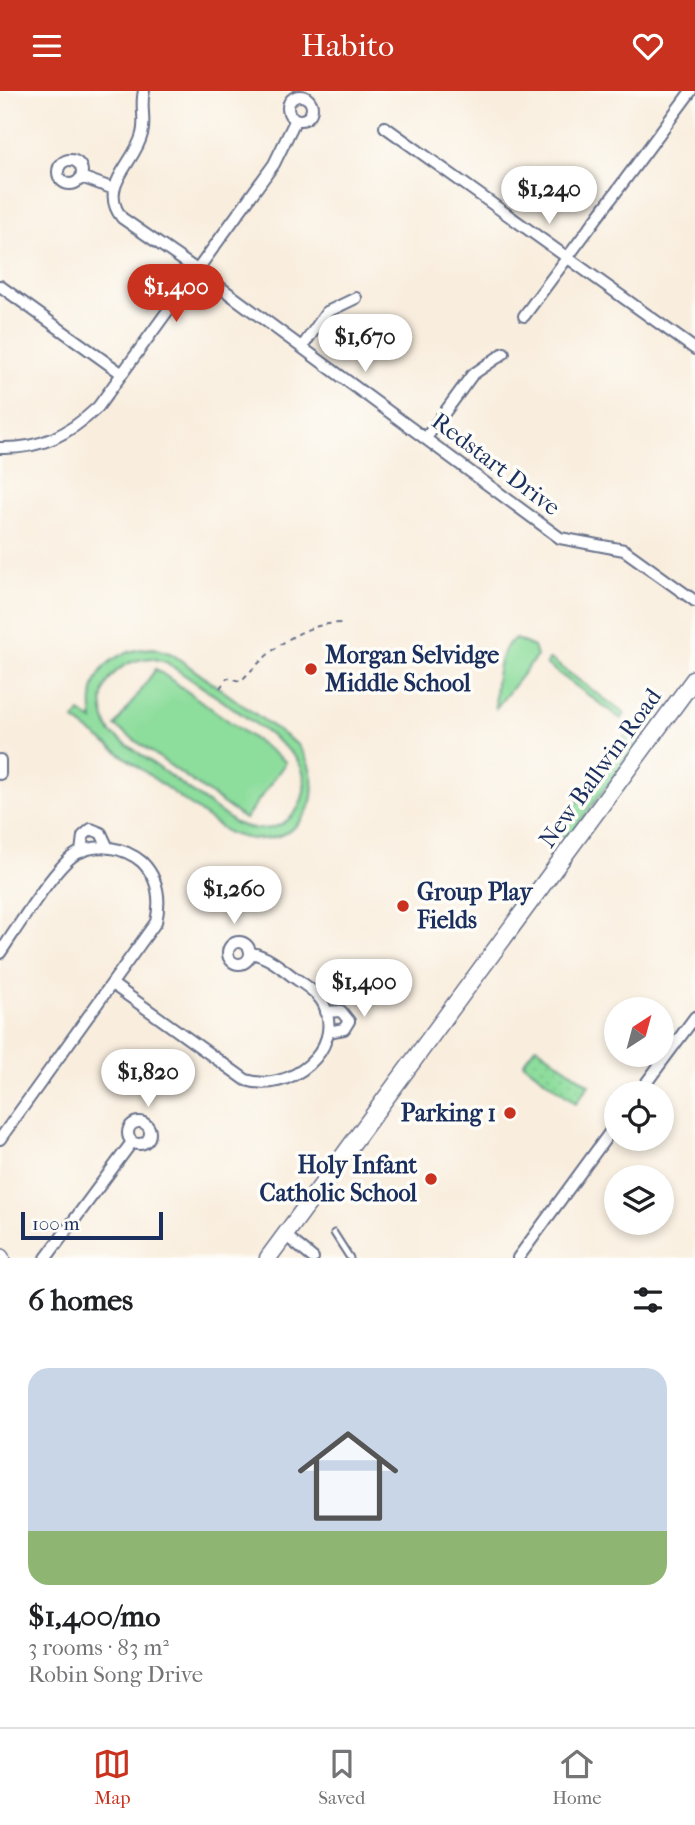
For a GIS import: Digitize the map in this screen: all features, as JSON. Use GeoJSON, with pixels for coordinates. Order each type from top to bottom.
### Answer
{"type":"FeatureCollection","features":[{"type":"Feature","properties":{"kind":"main road","name":"New Ballwin Road"},"geometry":{"type":"LineString","coordinates":[[268,1258],[695,678]]}},
{"type":"Feature","properties":{"kind":"street"},"geometry":{"type":"LineString","coordinates":[[81,177],[114,189],[143,132],[141,103],[144,91]]}},
{"type":"Feature","properties":{"kind":"street"},"geometry":{"type":"LineString","coordinates":[[524,316],[691,91]]}},
{"type":"Feature","properties":{"kind":"street"},"geometry":{"type":"LineString","coordinates":[[0,448],[29,447],[61,436],[98,407],[274,164],[296,119]]}},
{"type":"Feature","properties":{"kind":"street"},"geometry":{"type":"LineString","coordinates":[[385,127],[695,349]]}},
{"type":"Feature","properties":{"kind":"street","name":"Redstart Drive"},"geometry":{"type":"LineString","coordinates":[[114,189],[116,211],[122,218],[197,270],[560,538],[624,550],[695,601]]}},
{"type":"Feature","properties":{"kind":"street"},"geometry":{"type":"LineString","coordinates":[[0,286],[121,373]]}},
{"type":"Feature","properties":{"kind":"street"},"geometry":{"type":"LineString","coordinates":[[302,347],[327,313],[356,297]]}},
{"type":"Feature","properties":{"kind":"street"},"geometry":{"type":"LineString","coordinates":[[426,438],[472,375],[504,353]]}},
{"type":"Feature","properties":{"kind":"street"},"geometry":{"type":"LineString","coordinates":[[0,760],[0,774]]}},
{"type":"Feature","properties":{"kind":"street"},"geometry":{"type":"LineString","coordinates":[[81,852],[83,836],[91,829],[101,833],[108,848]]}},
{"type":"Feature","properties":{"kind":"street"},"geometry":{"type":"LineString","coordinates":[[0,953],[65,864],[81,852],[92,848],[121,849],[145,866],[153,877],[159,900],[156,922],[0,1139]]}},
{"type":"Feature","properties":{"kind":"street"},"geometry":{"type":"LineString","coordinates":[[112,984],[236,1074],[255,1083],[273,1083],[297,1075],[317,1053],[328,1032],[326,1012],[313,991],[264,956],[251,953]]}},
{"type":"Feature","properties":{"kind":"street"},"geometry":{"type":"LineString","coordinates":[[326,1012],[341,1011],[349,1021],[344,1030],[328,1032]]}},
{"type":"Feature","properties":{"kind":"street"},"geometry":{"type":"LineString","coordinates":[[648,1081],[695,1017]]}},
{"type":"Feature","properties":{"kind":"street"},"geometry":{"type":"LineString","coordinates":[[518,1258],[604,1140]]}},
{"type":"Feature","properties":{"kind":"street"},"geometry":{"type":"LineString","coordinates":[[46,1258],[132,1142]]}},
{"type":"Feature","properties":{"kind":"street"},"geometry":{"type":"LineString","coordinates":[[285,1235],[313,1258]]}},
{"type":"Feature","properties":{"kind":"lane"},"geometry":{"type":"LineString","coordinates":[[334,1233],[350,1258]]}},
{"type":"Feature","properties":{"kind":"path"},"geometry":{"type":"LineString","coordinates":[[220,688],[227,678],[241,681],[265,654],[291,637],[318,625],[345,623]]}},
{"type":"Feature","properties":{"kind":"green space"},"geometry":{"type":"Polygon","coordinates":[[[516,639],[534,647],[537,656],[496,708],[498,669],[505,650],[516,639]]]}},
{"type":"Feature","properties":{"kind":"green space"},"geometry":{"type":"Polygon","coordinates":[[[154,648],[172,654],[298,745],[309,766],[313,786],[310,805],[302,820],[288,832],[271,838],[250,839],[227,832],[74,720],[80,712],[93,721],[93,690],[97,678],[113,660],[138,650],[154,648]],[[151,658],[136,661],[114,673],[103,694],[102,706],[111,733],[235,823],[264,829],[284,823],[299,806],[304,792],[304,777],[299,763],[259,726],[166,662],[151,658]]]}},
{"type":"Feature","properties":{"kind":"green space"},"geometry":{"type":"Polygon","coordinates":[[[550,659],[625,714],[621,719],[546,664],[550,659]]]}},
{"type":"Feature","properties":{"kind":"green space"},"geometry":{"type":"Polygon","coordinates":[[[156,669],[286,762],[245,819],[115,726],[156,669]]]}},
{"type":"Feature","properties":{"kind":"green space"},"geometry":{"type":"Polygon","coordinates":[[[635,723],[642,728],[642,738],[569,837],[556,836],[556,831],[635,723]]]}},
{"type":"Feature","properties":{"kind":"green space"},"geometry":{"type":"Polygon","coordinates":[[[536,1046],[589,1085],[576,1103],[523,1063],[536,1046]]]}},
{"type":"Feature","properties":{"kind":"place","name":"Morgan Selvidge Middle School"},"geometry":{"type":"Point","coordinates":[311,669]}},
{"type":"Feature","properties":{"kind":"place","name":"Group Play Fields"},"geometry":{"type":"Point","coordinates":[403,906]}},
{"type":"Feature","properties":{"kind":"place","name":"Parking 1"},"geometry":{"type":"Point","coordinates":[510,1113]}},
{"type":"Feature","properties":{"kind":"place","name":"Holy Infant Catholic School"},"geometry":{"type":"Point","coordinates":[431,1179]}}]}
